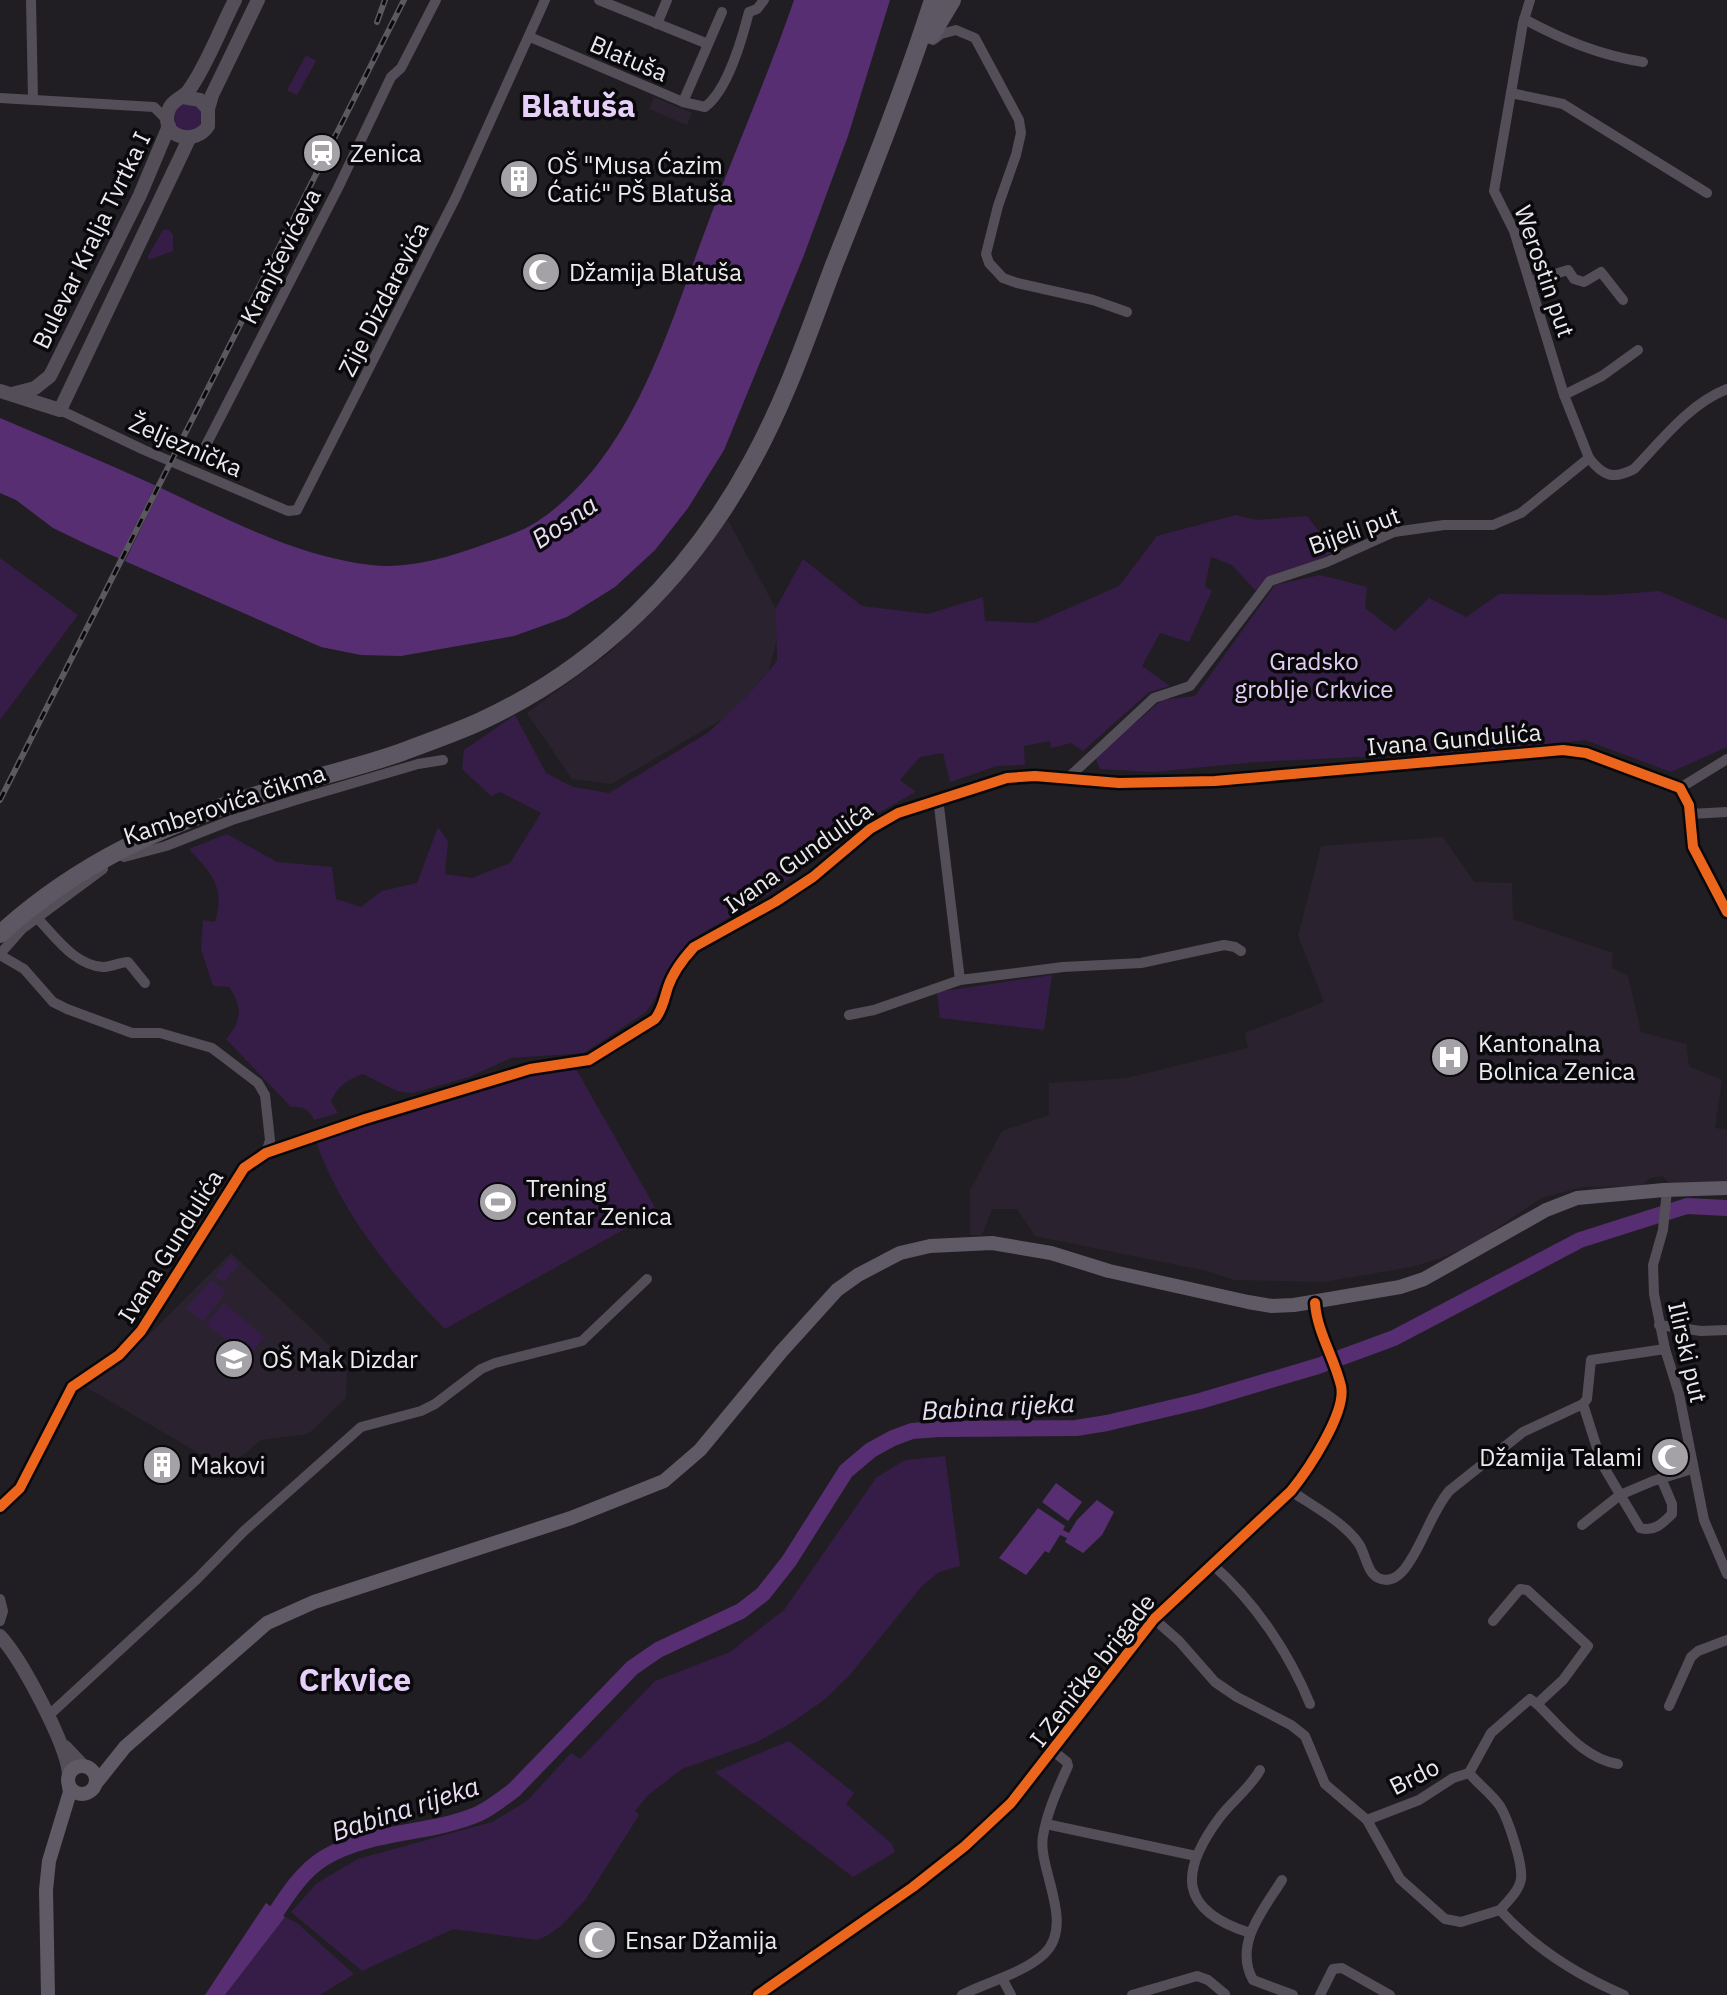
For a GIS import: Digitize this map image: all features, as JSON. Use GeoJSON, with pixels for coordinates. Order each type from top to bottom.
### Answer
{"type":"FeatureCollection","features":[{"type":"Feature","properties":{"kind":"highway"},"geometry":{"type":"LineString","coordinates":[[896,108],[898,82],[925,0]]}},
{"type":"Feature","properties":{"kind":"highway"},"geometry":{"type":"LineString","coordinates":[[0,934],[55,889],[131,843],[212,810],[393,755],[479,722],[528,697],[571,669],[620,630],[650,601],[718,519],[754,458],[802,347],[896,108],[933,0]]}},
{"type":"Feature","properties":{"kind":"highway"},"geometry":{"type":"LineString","coordinates":[[896,108],[911,88],[928,43],[952,0]]}},
{"type":"Feature","properties":{"kind":"main road"},"geometry":{"type":"LineString","coordinates":[[48,1995],[47,1875],[74,1768],[106,1763],[119,1754],[267,1623],[287,1613],[571,1518],[664,1481],[700,1450],[837,1290],[900,1253],[930,1246],[992,1243],[1051,1253],[1109,1271],[1272,1306],[1315,1303],[1424,1279],[1546,1210],[1577,1198],[1667,1197],[1727,1188]]}},
{"type":"Feature","properties":{"kind":"main road"},"geometry":{"type":"LineString","coordinates":[[62,1817],[83,1794],[92,1791],[119,1754]]}},
{"type":"Feature","properties":{"kind":"main road"},"geometry":{"type":"LineString","coordinates":[[85,1766],[95,1773],[97,1782]]}},
{"type":"Feature","properties":{"kind":"main road"},"geometry":{"type":"LineString","coordinates":[[69,1780],[75,1792],[83,1794]]}},
{"type":"Feature","properties":{"kind":"street"},"geometry":{"type":"LineString","coordinates":[[31,0],[33,99]]}},
{"type":"Feature","properties":{"kind":"street","name":"Bulevar Kralja Tvrtka I"},"geometry":{"type":"LineString","coordinates":[[6,392],[35,388],[50,376],[140,195],[168,123],[169,108],[193,84],[235,0]]}},
{"type":"Feature","properties":{"kind":"street","name":"Bulevar Kralja Tvrtka I"},"geometry":{"type":"LineString","coordinates":[[55,408],[189,139],[205,131],[210,121],[208,109],[212,95],[258,0]]}},
{"type":"Feature","properties":{"kind":"street","name":"Kranjčevićeva"},"geometry":{"type":"LineString","coordinates":[[205,447],[391,77],[401,68],[436,0]]}},
{"type":"Feature","properties":{"kind":"street"},"geometry":{"type":"LineString","coordinates":[[530,37],[545,0]]}},
{"type":"Feature","properties":{"kind":"street"},"geometry":{"type":"LineString","coordinates":[[599,0],[708,44]]}},
{"type":"Feature","properties":{"kind":"street"},"geometry":{"type":"LineString","coordinates":[[657,24],[667,0]]}},
{"type":"Feature","properties":{"kind":"street","name":"Blatuša"},"geometry":{"type":"LineString","coordinates":[[530,37],[683,102],[705,107],[722,87],[749,12],[757,9],[764,0]]}},
{"type":"Feature","properties":{"kind":"street","name":"Werostin put"},"geometry":{"type":"LineString","coordinates":[[1530,0],[1494,191],[1514,231],[1532,281],[1564,395],[1589,458]]}},
{"type":"Feature","properties":{"kind":"street"},"geometry":{"type":"LineString","coordinates":[[683,102],[722,12]]}},
{"type":"Feature","properties":{"kind":"street"},"geometry":{"type":"LineString","coordinates":[[1524,19],[1577,47],[1643,62]]}},
{"type":"Feature","properties":{"kind":"street"},"geometry":{"type":"LineString","coordinates":[[928,43],[941,34],[956,30],[975,38],[1019,120],[1021,133],[986,254],[989,263],[1003,278],[1017,283],[1093,300],[1127,312]]}},
{"type":"Feature","properties":{"kind":"street","name":"Zije Dizdarevića"},"geometry":{"type":"LineString","coordinates":[[297,510],[403,305],[530,37]]}},
{"type":"Feature","properties":{"kind":"street"},"geometry":{"type":"LineString","coordinates":[[1511,93],[1563,104],[1707,193]]}},
{"type":"Feature","properties":{"kind":"street"},"geometry":{"type":"LineString","coordinates":[[0,98],[154,107],[168,123]]}},
{"type":"Feature","properties":{"kind":"street"},"geometry":{"type":"LineString","coordinates":[[124,105],[180,98],[200,100],[208,109]]}},
{"type":"Feature","properties":{"kind":"street","name":"Bulevar Kralja Tvrtka I"},"geometry":{"type":"LineString","coordinates":[[168,123],[177,135],[189,139]]}},
{"type":"Feature","properties":{"kind":"street"},"geometry":{"type":"LineString","coordinates":[[1532,281],[1568,270],[1574,279],[1584,282],[1601,272],[1623,300]]}},
{"type":"Feature","properties":{"kind":"street"},"geometry":{"type":"LineString","coordinates":[[1564,395],[1602,376],[1638,350]]}},
{"type":"Feature","properties":{"kind":"street"},"geometry":{"type":"LineString","coordinates":[[50,376],[44,397],[55,408]]}},
{"type":"Feature","properties":{"kind":"street"},"geometry":{"type":"LineString","coordinates":[[1589,458],[1604,474],[1613,477],[1626,473],[1634,469],[1691,410],[1710,395],[1727,389]]}},
{"type":"Feature","properties":{"kind":"street"},"geometry":{"type":"LineString","coordinates":[[6,392],[55,408]]}},
{"type":"Feature","properties":{"kind":"street","name":"Željeznička"},"geometry":{"type":"LineString","coordinates":[[55,408],[144,450],[288,511],[297,510]]}},
{"type":"Feature","properties":{"kind":"street","name":"Bijeli put"},"geometry":{"type":"LineString","coordinates":[[1068,778],[1154,698],[1190,686],[1270,581],[1327,562],[1394,532],[1444,525],[1493,525],[1521,513],[1589,458]]}},
{"type":"Feature","properties":{"kind":"street","name":"Ivana Gundulića"},"geometry":{"type":"LineString","coordinates":[[0,1507],[20,1488],[72,1387],[129,1347],[244,1168],[266,1153],[365,1119],[530,1069],[589,1060],[655,1019],[660,1013],[670,981],[694,947],[775,902],[813,877],[870,829],[898,813],[1007,778],[1035,776],[1119,783],[1215,781],[1295,771],[1493,758],[1563,750],[1586,753],[1680,788]]}},
{"type":"Feature","properties":{"kind":"street"},"geometry":{"type":"LineString","coordinates":[[1725,905],[1693,847],[1690,814],[1680,788],[1727,759]]}},
{"type":"Feature","properties":{"kind":"street","name":"Kamberovića čikma"},"geometry":{"type":"LineString","coordinates":[[0,954],[37,918],[69,893],[127,856],[166,846],[232,820],[312,795],[418,764],[443,760]]}},
{"type":"Feature","properties":{"kind":"street"},"geometry":{"type":"LineString","coordinates":[[938,798],[960,980]]}},
{"type":"Feature","properties":{"kind":"street"},"geometry":{"type":"LineString","coordinates":[[1690,814],[1727,812]]}},
{"type":"Feature","properties":{"kind":"street"},"geometry":{"type":"LineString","coordinates":[[37,918],[75,957],[107,967],[125,961],[145,983]]}},
{"type":"Feature","properties":{"kind":"street"},"geometry":{"type":"LineString","coordinates":[[849,1015],[874,1010],[960,980],[1063,967],[1141,963],[1224,945],[1241,951]]}},
{"type":"Feature","properties":{"kind":"street"},"geometry":{"type":"LineString","coordinates":[[0,954],[24,969],[53,1002],[67,1009],[132,1033],[160,1033],[212,1048],[258,1083],[265,1095],[270,1140],[266,1153]]}},
{"type":"Feature","properties":{"kind":"street","name":"Ilirski put"},"geometry":{"type":"LineString","coordinates":[[1667,1197],[1663,1230],[1653,1265],[1654,1294],[1659,1325],[1679,1394],[1704,1520],[1727,1574]]}},
{"type":"Feature","properties":{"kind":"street"},"geometry":{"type":"LineString","coordinates":[[47,1717],[197,1579],[244,1531],[361,1427],[421,1411],[481,1369],[495,1363],[582,1341],[647,1279]]}},
{"type":"Feature","properties":{"kind":"street","name":"I Zeničke brigade"},"geometry":{"type":"LineString","coordinates":[[758,1995],[913,1887],[965,1846],[1011,1803],[1154,1619],[1291,1491],[1305,1474],[1330,1430],[1342,1394],[1318,1325],[1315,1303]]}},
{"type":"Feature","properties":{"kind":"street"},"geometry":{"type":"LineString","coordinates":[[1272,1306],[1306,1314],[1318,1325]]}},
{"type":"Feature","properties":{"kind":"street"},"geometry":{"type":"LineString","coordinates":[[1659,1325],[1701,1331],[1727,1330]]}},
{"type":"Feature","properties":{"kind":"street"},"geometry":{"type":"LineString","coordinates":[[1291,1491],[1358,1542],[1369,1569],[1376,1577],[1392,1579],[1408,1564],[1449,1491],[1523,1432],[1583,1404],[1587,1399],[1589,1363],[1593,1359],[1665,1349]]}},
{"type":"Feature","properties":{"kind":"street"},"geometry":{"type":"LineString","coordinates":[[1583,1404],[1602,1464],[1640,1528],[1656,1528],[1674,1510],[1661,1478]]}},
{"type":"Feature","properties":{"kind":"street"},"geometry":{"type":"LineString","coordinates":[[1582,1525],[1620,1495],[1692,1469]]}},
{"type":"Feature","properties":{"kind":"street"},"geometry":{"type":"LineString","coordinates":[[1213,1565],[1240,1592],[1282,1649],[1297,1673],[1310,1704]]}},
{"type":"Feature","properties":{"kind":"street"},"geometry":{"type":"LineString","coordinates":[[1493,1621],[1520,1589],[1527,1590],[1535,1594],[1588,1646],[1563,1680],[1537,1704]]}},
{"type":"Feature","properties":{"kind":"street"},"geometry":{"type":"LineString","coordinates":[[0,1599],[3,1611],[0,1621]]}},
{"type":"Feature","properties":{"kind":"street"},"geometry":{"type":"LineString","coordinates":[[1154,1619],[1179,1641],[1215,1682],[1305,1736],[1325,1784],[1367,1820],[1400,1879],[1445,1919],[1461,1922],[1500,1910],[1529,1938],[1565,1965],[1587,1979],[1624,1995]]}},
{"type":"Feature","properties":{"kind":"street"},"geometry":{"type":"LineString","coordinates":[[0,1636],[31,1684],[47,1717],[57,1738],[69,1780]]}},
{"type":"Feature","properties":{"kind":"street"},"geometry":{"type":"LineString","coordinates":[[1669,1706],[1691,1657],[1698,1651],[1727,1640]]}},
{"type":"Feature","properties":{"kind":"street"},"geometry":{"type":"LineString","coordinates":[[1469,1773],[1491,1733],[1530,1699],[1590,1755],[1618,1764]]}},
{"type":"Feature","properties":{"kind":"street"},"geometry":{"type":"LineString","coordinates":[[57,1738],[85,1766]]}},
{"type":"Feature","properties":{"kind":"street"},"geometry":{"type":"LineString","coordinates":[[962,1995],[1035,1961],[1055,1939],[1052,1884],[1042,1847],[1046,1824],[1068,1766],[1053,1751]]}},
{"type":"Feature","properties":{"kind":"street"},"geometry":{"type":"LineString","coordinates":[[1250,1933],[1224,1924],[1205,1911],[1194,1894],[1191,1880],[1196,1856],[1221,1816],[1260,1770]]}},
{"type":"Feature","properties":{"kind":"street","name":"Brdo"},"geometry":{"type":"LineString","coordinates":[[1367,1820],[1419,1800],[1453,1778],[1469,1773],[1502,1809],[1519,1862],[1522,1878],[1516,1892],[1500,1910]]}},
{"type":"Feature","properties":{"kind":"street"},"geometry":{"type":"LineString","coordinates":[[1046,1824],[1196,1856]]}},
{"type":"Feature","properties":{"kind":"street"},"geometry":{"type":"LineString","coordinates":[[1282,1880],[1250,1933],[1247,1951],[1253,1980],[1293,1995]]}},
{"type":"Feature","properties":{"kind":"street"},"geometry":{"type":"LineString","coordinates":[[1320,1995],[1333,1969],[1342,1968],[1390,1995]]}},
{"type":"Feature","properties":{"kind":"street"},"geometry":{"type":"LineString","coordinates":[[1132,1995],[1197,1976],[1208,1980],[1225,1994]]}},
{"type":"Feature","properties":{"kind":"street"},"geometry":{"type":"LineString","coordinates":[[1002,1978],[1011,1995]]}},
{"type":"Feature","properties":{"kind":"shaded area"},"geometry":{"type":"Polygon","coordinates":[[[654,97],[692,113],[687,125],[649,109],[654,97]]]}},
{"type":"Feature","properties":{"kind":"shaded area"},"geometry":{"type":"Polygon","coordinates":[[[728,520],[782,620],[769,670],[733,713],[611,784],[572,779],[527,713],[612,651],[728,520]]]}},
{"type":"Feature","properties":{"kind":"shaded area","name":"Kantonalna Bolnica Zenica"},"geometry":{"type":"Polygon","coordinates":[[[1443,837],[1474,882],[1512,883],[1513,919],[1613,953],[1612,968],[1628,976],[1641,1032],[1686,1044],[1689,1066],[1722,1080],[1715,1128],[1727,1130],[1727,1183],[1670,1183],[1662,1176],[1650,1178],[1641,1186],[1583,1187],[1541,1198],[1474,1244],[1441,1258],[1412,1267],[1323,1282],[1234,1280],[1207,1271],[1035,1236],[1017,1209],[992,1209],[982,1235],[970,1235],[970,1190],[1002,1131],[1049,1115],[1049,1083],[1127,1078],[1248,1048],[1245,1033],[1324,1002],[1298,936],[1321,846],[1443,837]]]}},
{"type":"Feature","properties":{"kind":"shaded area","name":"OŠ Mak Dizdar"},"geometry":{"type":"Polygon","coordinates":[[[231,1253],[347,1362],[346,1398],[308,1434],[261,1440],[226,1469],[86,1387],[128,1356],[231,1253]]]}},
{"type":"Feature","properties":{"kind":"green space"},"geometry":{"type":"Polygon","coordinates":[[[306,55],[316,61],[297,95],[287,90],[306,55]]]}},
{"type":"Feature","properties":{"kind":"green space"},"geometry":{"type":"Polygon","coordinates":[[[188,103],[198,107],[202,117],[198,127],[188,131],[178,127],[174,117],[178,107],[188,103]]]}},
{"type":"Feature","properties":{"kind":"green space"},"geometry":{"type":"Polygon","coordinates":[[[163,230],[169,230],[173,235],[173,251],[149,260],[148,256],[163,230]]]}},
{"type":"Feature","properties":{"kind":"green space"},"geometry":{"type":"Polygon","coordinates":[[[1236,515],[1256,520],[1307,516],[1335,552],[1255,590],[1232,565],[1211,557],[1205,586],[1212,591],[1189,642],[1160,633],[1142,666],[1170,686],[1149,692],[1083,751],[1071,743],[1051,748],[1050,741],[1024,746],[1025,765],[997,766],[950,782],[943,753],[920,757],[900,780],[916,792],[823,843],[798,872],[769,894],[689,941],[667,971],[646,1012],[584,1053],[511,1058],[469,1077],[413,1093],[397,1091],[363,1074],[347,1081],[336,1092],[331,1102],[338,1113],[314,1120],[305,1109],[291,1107],[226,1039],[238,1020],[237,1001],[229,987],[213,986],[201,949],[203,920],[215,922],[219,899],[210,873],[189,849],[227,834],[277,862],[332,867],[336,899],[361,907],[382,891],[417,883],[438,827],[448,841],[445,874],[472,878],[510,863],[541,813],[500,792],[491,796],[462,769],[464,750],[515,715],[546,773],[573,787],[609,793],[709,732],[747,696],[777,661],[776,608],[803,559],[862,606],[928,614],[983,597],[985,621],[1035,623],[1119,586],[1157,536],[1236,515]]]}},
{"type":"Feature","properties":{"kind":"green space"},"geometry":{"type":"Polygon","coordinates":[[[0,558],[78,615],[0,720],[0,558]]]}},
{"type":"Feature","properties":{"kind":"green space","name":"Gradsko groblje Crkvice"},"geometry":{"type":"Polygon","coordinates":[[[1320,575],[1367,587],[1365,608],[1395,631],[1429,598],[1466,617],[1499,594],[1609,595],[1659,591],[1727,620],[1727,747],[1671,772],[1585,740],[1487,751],[1256,762],[1153,772],[1100,769],[1095,757],[1162,700],[1195,696],[1275,585],[1320,575]]]}},
{"type":"Feature","properties":{"kind":"green space"},"geometry":{"type":"Polygon","coordinates":[[[1052,975],[1044,1030],[940,1018],[937,992],[1052,975]]]}},
{"type":"Feature","properties":{"kind":"green space","name":"Trening centar Zenica"},"geometry":{"type":"Polygon","coordinates":[[[576,1069],[657,1211],[445,1329],[370,1242],[339,1192],[316,1141],[530,1071],[576,1069]]]}},
{"type":"Feature","properties":{"kind":"green space"},"geometry":{"type":"Polygon","coordinates":[[[230,1257],[239,1264],[224,1282],[215,1276],[230,1257]]]}},
{"type":"Feature","properties":{"kind":"green space"},"geometry":{"type":"Polygon","coordinates":[[[211,1280],[226,1292],[203,1321],[186,1308],[211,1280]]]}},
{"type":"Feature","properties":{"kind":"green space"},"geometry":{"type":"Polygon","coordinates":[[[224,1303],[264,1337],[248,1358],[206,1324],[224,1303]]]}},
{"type":"Feature","properties":{"kind":"green space"},"geometry":{"type":"Polygon","coordinates":[[[945,1456],[960,1566],[939,1572],[922,1586],[849,1676],[824,1700],[757,1742],[682,1769],[648,1795],[635,1811],[639,1815],[586,1899],[561,1926],[537,1940],[453,1929],[362,1971],[291,1912],[317,1883],[358,1859],[492,1822],[527,1801],[571,1753],[580,1759],[655,1681],[730,1652],[784,1610],[876,1478],[905,1460],[945,1456]]]}},
{"type":"Feature","properties":{"kind":"green space"},"geometry":{"type":"Polygon","coordinates":[[[789,1741],[854,1793],[846,1804],[892,1844],[895,1852],[853,1877],[715,1772],[789,1741]]]}},
{"type":"Feature","properties":{"kind":"green space"},"geometry":{"type":"Polygon","coordinates":[[[285,1917],[297,1923],[354,1974],[320,1995],[225,1995],[285,1917]]]}},
{"type":"Feature","properties":{"kind":"water","name":"Bosna"},"geometry":{"type":"Polygon","coordinates":[[[794,0],[890,0],[848,136],[804,255],[724,450],[688,508],[655,550],[615,587],[567,617],[514,636],[401,656],[361,655],[321,647],[86,544],[53,528],[16,500],[0,493],[0,418],[258,533],[342,560],[385,566],[425,562],[501,538],[538,521],[572,493],[601,460],[646,383],[794,0]]]}},
{"type":"Feature","properties":{"kind":"water"},"geometry":{"type":"Polygon","coordinates":[[[1056,1483],[1082,1502],[1068,1521],[1042,1502],[1056,1483]]]}},
{"type":"Feature","properties":{"kind":"water"},"geometry":{"type":"Polygon","coordinates":[[[1097,1500],[1114,1512],[1102,1535],[1083,1553],[1065,1542],[1067,1538],[1060,1535],[1049,1553],[1045,1551],[1026,1575],[999,1558],[1038,1508],[1065,1526],[1063,1530],[1069,1533],[1097,1500]]]}},
{"type":"Feature","properties":{"kind":"water"},"geometry":{"type":"Polygon","coordinates":[[[266,1903],[285,1917],[225,1995],[205,1995],[266,1903]]]}},
{"type":"Feature","properties":{"kind":"pier"},"geometry":{"type":"Polygon","coordinates":[[[157,482],[162,485],[123,565],[117,562],[157,482]]]}},
{"type":"Feature","properties":{"kind":"waterway","name":"Babina rijeka"},"geometry":{"type":"LineString","coordinates":[[265,1929],[298,1881],[324,1858],[361,1842],[459,1821],[483,1812],[514,1790],[632,1668],[658,1650],[741,1611],[763,1594],[789,1561],[846,1471],[871,1450],[893,1438],[912,1431],[939,1429],[1076,1428],[1200,1401],[1318,1366],[1394,1338],[1580,1240],[1687,1206],[1727,1208]]}},
{"type":"Feature","properties":{"kind":"railway"},"geometry":{"type":"LineString","coordinates":[[377,22],[385,0]]}},
{"type":"Feature","properties":{"kind":"railway"},"geometry":{"type":"LineString","coordinates":[[0,800],[404,0]]}},
{"type":"Feature","properties":{"kind":"cycle path"},"geometry":{"type":"LineString","coordinates":[[0,1507],[20,1488],[72,1387],[119,1355],[141,1331],[244,1168],[266,1153],[365,1119],[530,1069],[589,1060],[655,1019],[673,976],[694,947],[775,902],[813,877],[870,829],[898,813],[1007,778],[1035,776],[1119,783],[1215,781],[1563,750],[1586,753],[1680,788],[1689,805],[1693,847],[1727,912]]}},
{"type":"Feature","properties":{"kind":"cycle path"},"geometry":{"type":"LineString","coordinates":[[758,1995],[913,1887],[965,1846],[1011,1803],[1154,1619],[1291,1491],[1325,1440],[1341,1397],[1341,1386],[1319,1324],[1315,1303]]}},
{"type":"Feature","properties":{"kind":"place","name":"Zenica"},"geometry":{"type":"Point","coordinates":[322,153]}},
{"type":"Feature","properties":{"kind":"place","name":"OŠ \"Musa Ćazim Ćatić\" PŠ Blatuša"},"geometry":{"type":"Point","coordinates":[519,179]}},
{"type":"Feature","properties":{"kind":"place","name":"Džamija Blatuša"},"geometry":{"type":"Point","coordinates":[541,272]}},
{"type":"Feature","properties":{"kind":"place","name":"Kantonalna Bolnica Zenica"},"geometry":{"type":"Point","coordinates":[1450,1057]}},
{"type":"Feature","properties":{"kind":"place","name":"Trening centar Zenica"},"geometry":{"type":"Point","coordinates":[498,1202]}},
{"type":"Feature","properties":{"kind":"place","name":"OŠ Mak Dizdar"},"geometry":{"type":"Point","coordinates":[234,1359]}},
{"type":"Feature","properties":{"kind":"place","name":"Džamija Talami"},"geometry":{"type":"Point","coordinates":[1670,1457]}},
{"type":"Feature","properties":{"kind":"place","name":"Makovi"},"geometry":{"type":"Point","coordinates":[162,1465]}},
{"type":"Feature","properties":{"kind":"place","name":"Ensar Džamija"},"geometry":{"type":"Point","coordinates":[597,1940]}},
{"type":"Feature","properties":{"kind":"district","name":"Blatuša"},"geometry":{"type":"Point","coordinates":[578,105]}},
{"type":"Feature","properties":{"kind":"district","name":"Crkvice"},"geometry":{"type":"Point","coordinates":[355,1679]}}]}
